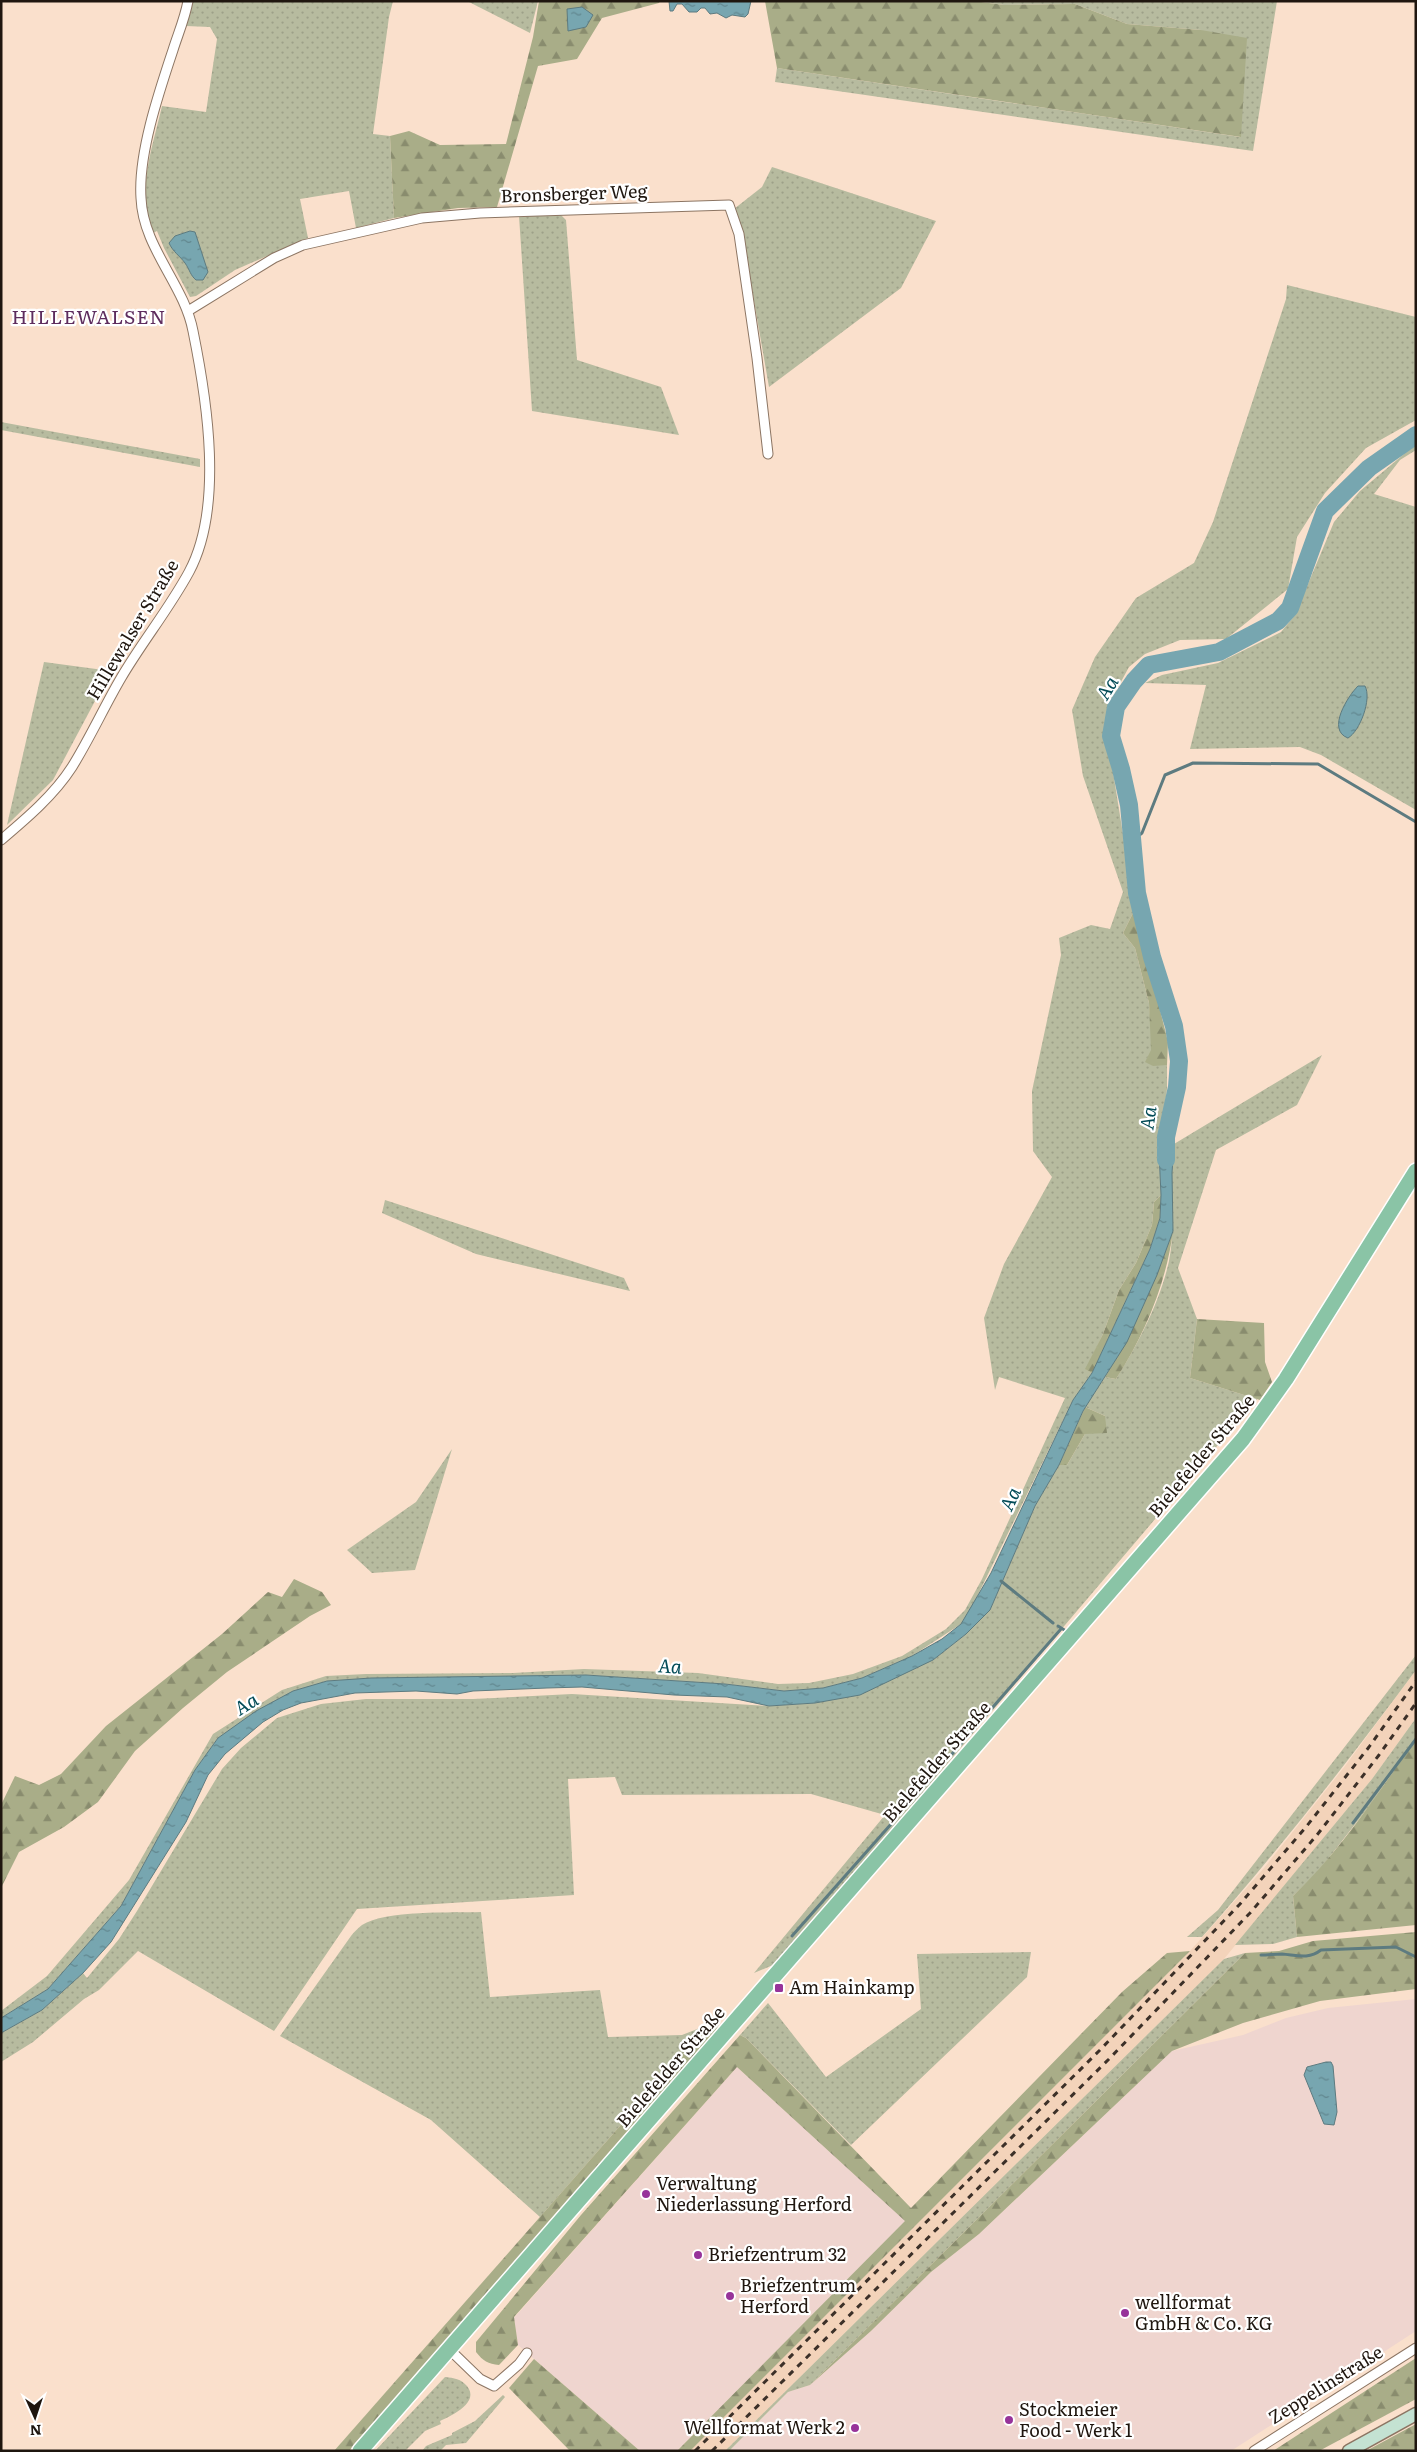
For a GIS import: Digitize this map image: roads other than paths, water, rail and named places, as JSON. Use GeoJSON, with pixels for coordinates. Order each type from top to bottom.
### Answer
{"type":"FeatureCollection","features":[{"type":"Feature","properties":{"kind":"main road","name":"Bielefelder Straße"},"geometry":{"type":"LineString","coordinates":[[360,2451],[1243,1439],[1286,1379],[1416,1171]]}},
{"type":"Feature","properties":{"kind":"main road"},"geometry":{"type":"LineString","coordinates":[[1349,2451],[1416,2414]]}},
{"type":"Feature","properties":{"kind":"street","name":"Hillewalser Straße"},"geometry":{"type":"LineString","coordinates":[[1,840],[44,801],[71,767],[122,676],[189,572],[197,553],[208,495],[210,456],[202,381],[188,311],[151,240],[144,220],[140,186],[144,158],[161,86],[188,1]]}},
{"type":"Feature","properties":{"kind":"street","name":"Bronsberger Weg"},"geometry":{"type":"LineString","coordinates":[[188,311],[274,258],[303,245],[422,218],[480,213],[729,205],[739,234],[757,358],[768,454]]}},
{"type":"Feature","properties":{"kind":"street","name":"Zeppelinstraße"},"geometry":{"type":"LineString","coordinates":[[1254,2451],[1416,2348]]}},
{"type":"Feature","properties":{"kind":"street"},"geometry":{"type":"LineString","coordinates":[[450,2350],[480,2379],[494,2386],[520,2364],[527,2353]]}},
{"type":"Feature","properties":{"kind":"water"},"geometry":{"type":"Polygon","coordinates":[[[669,1],[751,1],[748,14],[745,17],[732,15],[726,18],[717,13],[710,14],[705,8],[701,8],[697,12],[689,12],[682,4],[677,4],[673,11],[670,11],[669,1]]]}},
{"type":"Feature","properties":{"kind":"water"},"geometry":{"type":"Polygon","coordinates":[[[582,7],[593,15],[586,27],[568,31],[567,9],[582,7]]]}},
{"type":"Feature","properties":{"kind":"water"},"geometry":{"type":"Polygon","coordinates":[[[190,231],[195,232],[208,272],[203,280],[196,280],[194,278],[169,243],[175,236],[190,231]]]}},
{"type":"Feature","properties":{"kind":"water"},"geometry":{"type":"Polygon","coordinates":[[[1358,686],[1365,686],[1367,692],[1366,706],[1357,729],[1348,738],[1342,734],[1339,728],[1339,721],[1349,697],[1358,686]]]}},
{"type":"Feature","properties":{"kind":"water"},"geometry":{"type":"Polygon","coordinates":[[[1166,1137],[1174,1144],[1172,1173],[1173,1231],[1157,1275],[1127,1342],[1083,1411],[1059,1465],[1035,1506],[990,1610],[966,1634],[933,1660],[860,1695],[815,1703],[769,1706],[727,1697],[674,1695],[582,1687],[473,1691],[457,1694],[416,1691],[355,1693],[301,1703],[283,1710],[263,1722],[225,1754],[208,1775],[186,1822],[111,1942],[83,1973],[42,2010],[1,2033],[1,2018],[48,1989],[121,1906],[195,1770],[218,1738],[256,1711],[293,1691],[327,1681],[371,1678],[586,1675],[725,1684],[784,1691],[823,1688],[862,1678],[912,1656],[942,1639],[961,1624],[991,1573],[1073,1400],[1092,1373],[1150,1249],[1160,1218],[1159,1152],[1166,1137]]]}},
{"type":"Feature","properties":{"kind":"water"},"geometry":{"type":"Polygon","coordinates":[[[1331,2062],[1333,2066],[1337,2112],[1334,2125],[1324,2124],[1304,2075],[1307,2067],[1331,2062]]]}},
{"type":"Feature","properties":{"kind":"waterway","name":"Aa"},"geometry":{"type":"LineString","coordinates":[[1166,1160],[1166,1137],[1177,1087],[1179,1061],[1174,1026],[1152,957],[1137,893],[1129,805],[1111,736],[1116,707],[1134,681],[1149,665],[1219,652],[1278,621],[1290,608],[1325,511],[1369,468],[1416,435]]}},
{"type":"Feature","properties":{"kind":"waterway"},"geometry":{"type":"LineString","coordinates":[[1132,841],[1142,833],[1165,775],[1193,763],[1318,764],[1416,822]]}},
{"type":"Feature","properties":{"kind":"waterway"},"geometry":{"type":"LineString","coordinates":[[1001,1581],[1053,1623]]}},
{"type":"Feature","properties":{"kind":"waterway"},"geometry":{"type":"LineString","coordinates":[[1058,1626],[1066,1631]]}},
{"type":"Feature","properties":{"kind":"waterway"},"geometry":{"type":"LineString","coordinates":[[905,1808],[1061,1629]]}},
{"type":"Feature","properties":{"kind":"waterway"},"geometry":{"type":"LineString","coordinates":[[1353,1823],[1416,1739]]}},
{"type":"Feature","properties":{"kind":"waterway"},"geometry":{"type":"LineString","coordinates":[[792,1936],[892,1823]]}},
{"type":"Feature","properties":{"kind":"waterway"},"geometry":{"type":"LineString","coordinates":[[1261,1955],[1307,1956],[1321,1950],[1396,1947],[1416,1957]]}},
{"type":"Feature","properties":{"kind":"railway"},"geometry":{"type":"LineString","coordinates":[[695,2451],[1100,2050],[1240,1904],[1306,1827],[1369,1747],[1416,1681]]}},
{"type":"Feature","properties":{"kind":"railway"},"geometry":{"type":"LineString","coordinates":[[712,2451],[1109,2059],[1250,1913],[1317,1835],[1379,1755],[1416,1703]]}},
{"type":"Feature","properties":{"kind":"place","name":"Am Hainkamp"},"geometry":{"type":"Point","coordinates":[779,1988]}},
{"type":"Feature","properties":{"kind":"place","name":"Verwaltung Niederlassung Herford"},"geometry":{"type":"Point","coordinates":[646,2194]}},
{"type":"Feature","properties":{"kind":"place","name":"Briefzentrum 32"},"geometry":{"type":"Point","coordinates":[698,2255]}},
{"type":"Feature","properties":{"kind":"place","name":"Briefzentrum Herford"},"geometry":{"type":"Point","coordinates":[730,2296]}},
{"type":"Feature","properties":{"kind":"place","name":"wellformat GmbH & Co. KG"},"geometry":{"type":"Point","coordinates":[1125,2313]}},
{"type":"Feature","properties":{"kind":"place","name":"Stockmeier Food - Werk 1"},"geometry":{"type":"Point","coordinates":[1009,2420]}},
{"type":"Feature","properties":{"kind":"place","name":"Wellformat Werk 2"},"geometry":{"type":"Point","coordinates":[855,2428]}},
{"type":"Feature","properties":{"kind":"district","name":"HILLEWALSEN"},"geometry":{"type":"Point","coordinates":[89,317]}}]}
